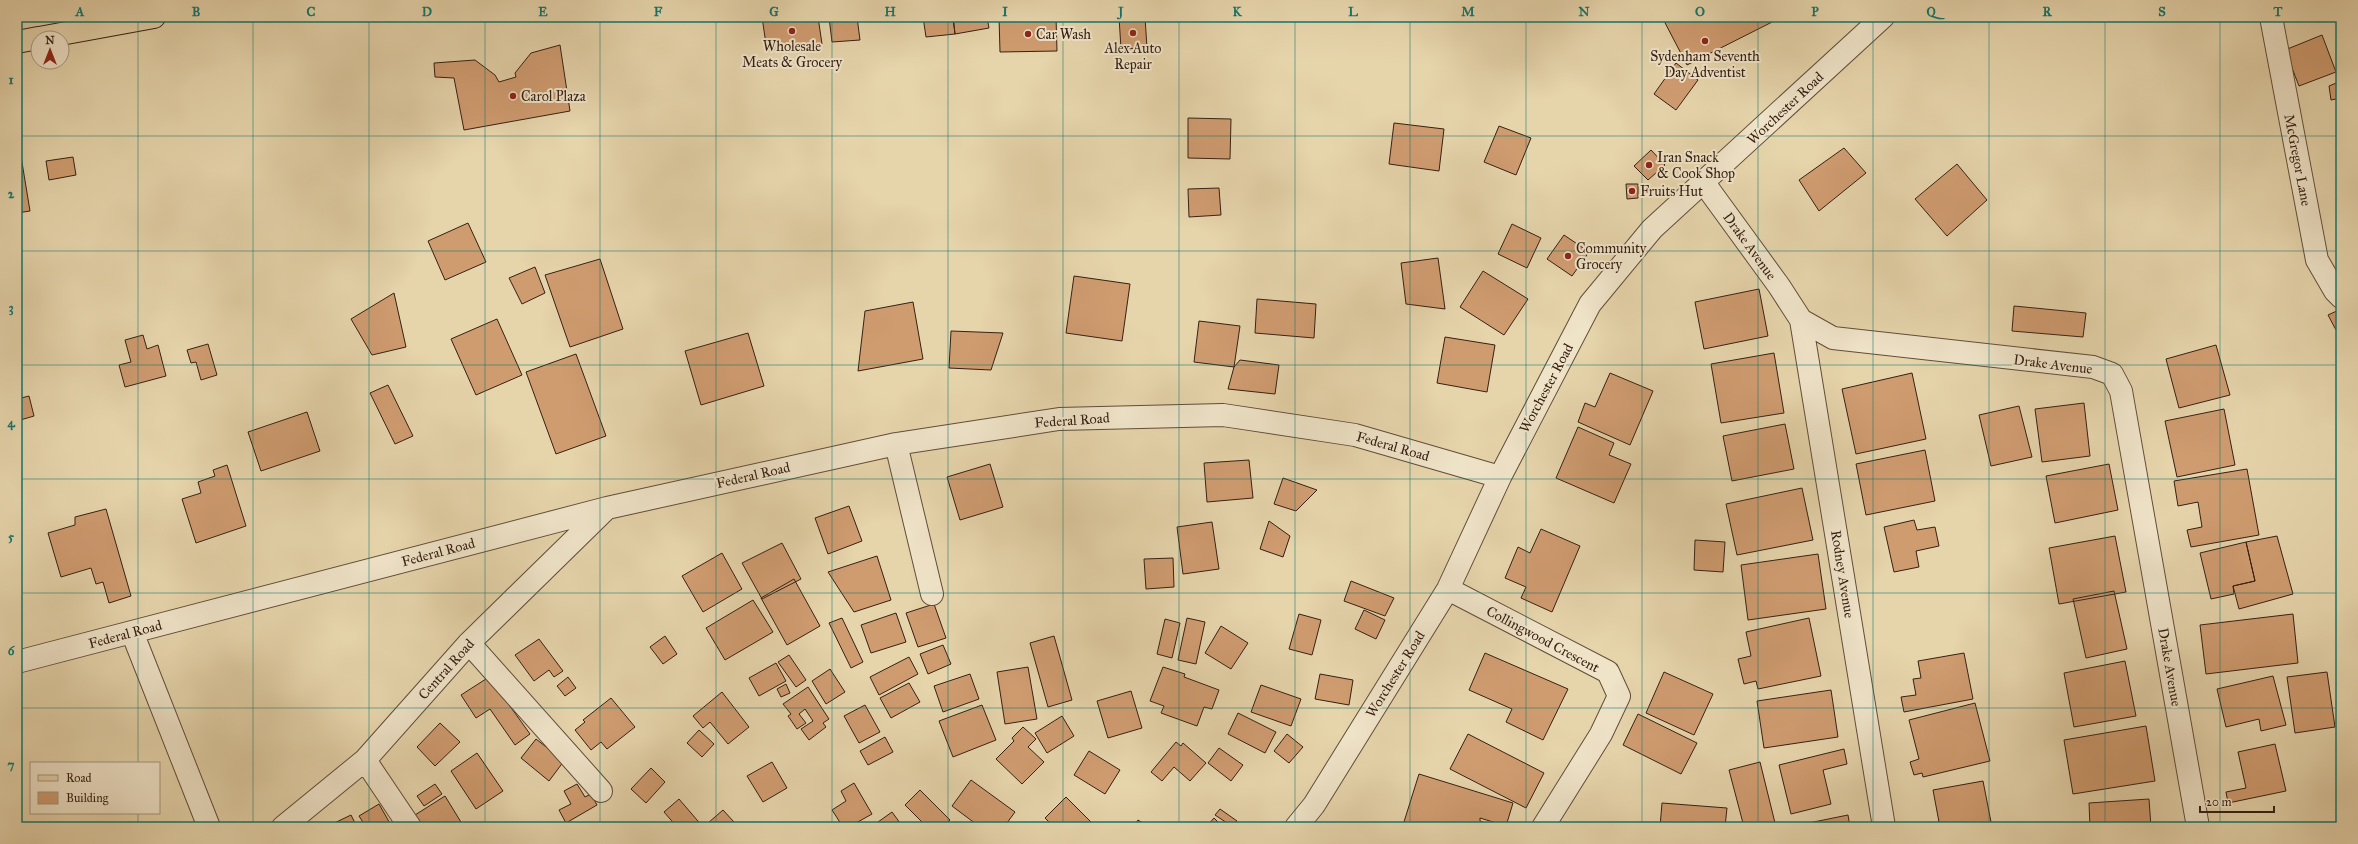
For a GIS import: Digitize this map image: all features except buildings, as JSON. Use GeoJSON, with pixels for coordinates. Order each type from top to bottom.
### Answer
{"type":"FeatureCollection","features":[{"type":"Feature","properties":{"kind":"main road"},"geometry":{"type":"LineString","coordinates":[[70,32],[154,17]]}},
{"type":"Feature","properties":{"kind":"main road"},"geometry":{"type":"LineString","coordinates":[[17,42],[30,40]]}},
{"type":"Feature","properties":{"kind":"street","name":"Worchester Road"},"geometry":{"type":"LineString","coordinates":[[1296,827],[1314,805],[1448,589],[1500,477],[1590,304],[1652,228],[1704,183],[1883,17]]}},
{"type":"Feature","properties":{"kind":"street","name":"McGregor Lane"},"geometry":{"type":"LineString","coordinates":[[2271,17],[2317,260],[2335,291],[2341,296]]}},
{"type":"Feature","properties":{"kind":"street","name":"Drake Avenue"},"geometry":{"type":"LineString","coordinates":[[1704,183],[1779,286],[1801,320],[1833,338],[2093,367],[2112,374],[2121,391],[2198,827]]}},
{"type":"Feature","properties":{"kind":"street","name":"Rodney Avenue"},"geometry":{"type":"LineString","coordinates":[[1801,320],[1884,827]]}},
{"type":"Feature","properties":{"kind":"street","name":"Federal Road"},"geometry":{"type":"LineString","coordinates":[[17,662],[607,508],[896,444],[1059,419],[1223,415],[1355,435],[1500,477]]}},
{"type":"Feature","properties":{"kind":"street"},"geometry":{"type":"LineString","coordinates":[[896,444],[932,594]]}},
{"type":"Feature","properties":{"kind":"street","name":"Central Road"},"geometry":{"type":"LineString","coordinates":[[283,827],[365,760],[469,642],[607,508]]}},
{"type":"Feature","properties":{"kind":"street","name":"Collingwood Crescent"},"geometry":{"type":"LineString","coordinates":[[1448,589],[1608,672],[1619,696],[1601,734],[1543,827]]}},
{"type":"Feature","properties":{"kind":"street"},"geometry":{"type":"LineString","coordinates":[[132,632],[209,827]]}},
{"type":"Feature","properties":{"kind":"street"},"geometry":{"type":"LineString","coordinates":[[469,642],[601,791]]}},
{"type":"Feature","properties":{"kind":"street"},"geometry":{"type":"LineString","coordinates":[[365,760],[410,827]]}},
{"type":"Feature","properties":{"kind":"place","name":"Wholesale Meats & Grocery"},"geometry":{"type":"Point","coordinates":[792,31]}},
{"type":"Feature","properties":{"kind":"place","name":"Alex Auto Repair"},"geometry":{"type":"Point","coordinates":[1133,33]}},
{"type":"Feature","properties":{"kind":"place","name":"Car Wash"},"geometry":{"type":"Point","coordinates":[1028,34]}},
{"type":"Feature","properties":{"kind":"place","name":"Sydenham Seventh Day Adventist"},"geometry":{"type":"Point","coordinates":[1705,41]}},
{"type":"Feature","properties":{"kind":"place","name":"Carol Plaza"},"geometry":{"type":"Point","coordinates":[513,96]}},
{"type":"Feature","properties":{"kind":"place","name":"Iran Snack & Cook Shop"},"geometry":{"type":"Point","coordinates":[1649,165]}},
{"type":"Feature","properties":{"kind":"place","name":"Fruits Hut"},"geometry":{"type":"Point","coordinates":[1632,191]}},
{"type":"Feature","properties":{"kind":"place","name":"Community Grocery"},"geometry":{"type":"Point","coordinates":[1568,256]}}]}
